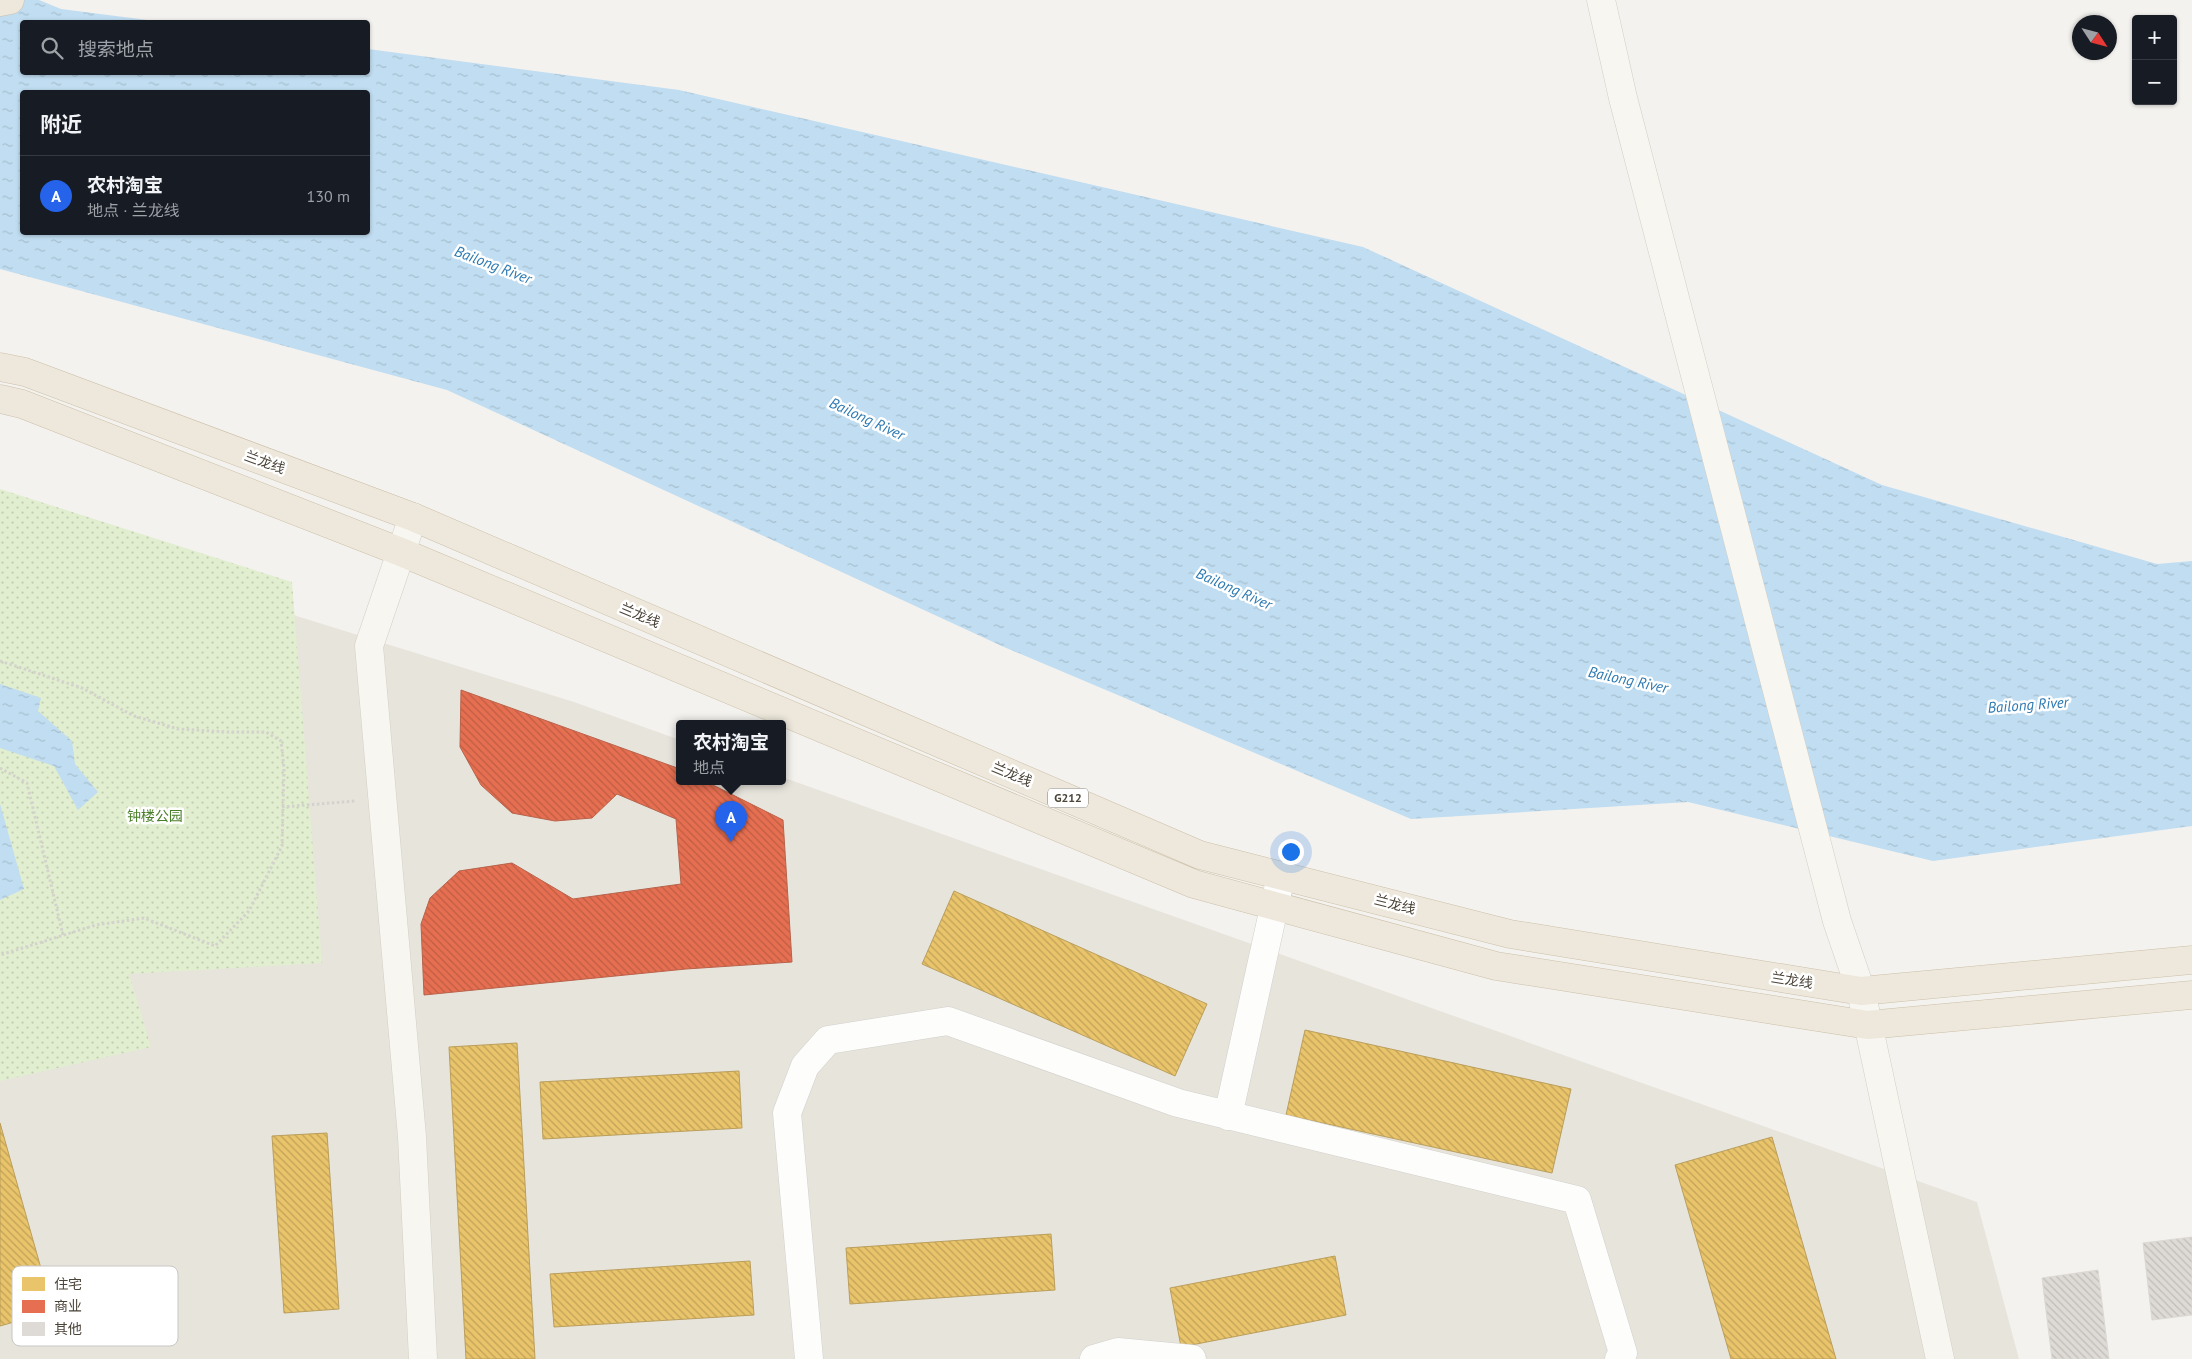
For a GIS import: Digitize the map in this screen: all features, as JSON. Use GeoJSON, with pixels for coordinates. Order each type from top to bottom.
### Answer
{"type":"FeatureCollection","features":[{"type":"Feature","properties":{"kind":"highway"},"geometry":{"type":"LineString","coordinates":[[0,2],[10,0]]}},
{"type":"Feature","properties":{"kind":"highway","name":"兰龙线"},"geometry":{"type":"LineString","coordinates":[[0,367],[25,372],[413,517],[1200,855],[1510,934],[1861,991],[2192,960]]}},
{"type":"Feature","properties":{"kind":"highway","name":"G212"},"geometry":{"type":"LineString","coordinates":[[0,400],[22,404],[401,552],[1194,884],[1496,966],[1868,1025],[2192,995]]}},
{"type":"Feature","properties":{"kind":"street"},"geometry":{"type":"LineString","coordinates":[[1601,0],[1624,98],[1837,920],[1861,991],[1940,1359]]}},
{"type":"Feature","properties":{"kind":"street"},"geometry":{"type":"LineString","coordinates":[[413,517],[369,646],[412,1137],[423,1359]]}},
{"type":"Feature","properties":{"kind":"street"},"geometry":{"type":"LineString","coordinates":[[1228,1116],[1281,876]]}},
{"type":"Feature","properties":{"kind":"street"},"geometry":{"type":"LineString","coordinates":[[809,1359],[787,1113],[805,1066],[828,1040],[948,1021],[1178,1103],[1577,1200],[1623,1354],[1619,1359]]}},
{"type":"Feature","properties":{"kind":"street"},"geometry":{"type":"LineString","coordinates":[[1094,1359],[1118,1352],[1192,1359]]}},
{"type":"Feature","properties":{"kind":"path"},"geometry":{"type":"LineString","coordinates":[[0,662],[82,688],[134,716],[178,729],[266,732],[281,741],[284,768],[282,846],[249,911],[215,946],[144,918],[96,925],[0,955]]}},
{"type":"Feature","properties":{"kind":"path"},"geometry":{"type":"LineString","coordinates":[[0,768],[27,782],[64,935]]}},
{"type":"Feature","properties":{"kind":"path"},"geometry":{"type":"LineString","coordinates":[[282,807],[383,798]]}},
{"type":"Feature","properties":{"kind":"shaded area"},"geometry":{"type":"Polygon","coordinates":[[[0,524],[574,702],[676,739],[676,785],[786,785],[786,778],[1977,1202],[2019,1359],[0,1359],[0,524]]]}},
{"type":"Feature","properties":{"kind":"green space","name":"钟楼公园"},"geometry":{"type":"Polygon","coordinates":[[[0,489],[292,582],[322,963],[129,974],[151,1047],[0,1081],[0,489]]]}},
{"type":"Feature","properties":{"kind":"water","name":"Bailong River"},"geometry":{"type":"Polygon","coordinates":[[[0,0],[39,0],[61,9],[147,20],[20,20],[20,75],[370,75],[370,49],[679,90],[1363,247],[1882,485],[2157,564],[2192,561],[2192,826],[1933,861],[1688,802],[1411,819],[1004,647],[447,390],[0,269],[0,0]]]}},
{"type":"Feature","properties":{"kind":"water"},"geometry":{"type":"Polygon","coordinates":[[[0,684],[41,698],[38,711],[72,741],[75,764],[98,792],[78,810],[54,766],[0,748],[0,684]]]}},
{"type":"Feature","properties":{"kind":"water"},"geometry":{"type":"Polygon","coordinates":[[[0,804],[24,889],[0,900],[0,804]]]}},
{"type":"Feature","properties":{"kind":"building: 住宅"},"geometry":{"type":"Polygon","coordinates":[[[954,891],[1207,1004],[1175,1076],[922,964],[954,891]]]}},
{"type":"Feature","properties":{"kind":"building: 住宅"},"geometry":{"type":"Polygon","coordinates":[[[1305,1030],[1571,1089],[1552,1173],[1286,1115],[1305,1030]]]}},
{"type":"Feature","properties":{"kind":"building: 住宅"},"geometry":{"type":"Polygon","coordinates":[[[517,1043],[535,1359],[466,1359],[449,1047],[517,1043]]]}},
{"type":"Feature","properties":{"kind":"building: 住宅"},"geometry":{"type":"Polygon","coordinates":[[[739,1071],[742,1128],[543,1139],[540,1082],[739,1071]]]}},
{"type":"Feature","properties":{"kind":"building: 住宅"},"geometry":{"type":"Polygon","coordinates":[[[0,1123],[40,1266],[12,1266],[12,1323],[0,1326],[0,1123]]]}},
{"type":"Feature","properties":{"kind":"building: 住宅"},"geometry":{"type":"Polygon","coordinates":[[[327,1133],[339,1309],[284,1313],[272,1136],[327,1133]]]}},
{"type":"Feature","properties":{"kind":"building: 住宅"},"geometry":{"type":"Polygon","coordinates":[[[1772,1137],[1836,1359],[1731,1359],[1675,1165],[1772,1137]]]}},
{"type":"Feature","properties":{"kind":"building: 住宅"},"geometry":{"type":"Polygon","coordinates":[[[1051,1234],[1055,1290],[850,1304],[846,1248],[1051,1234]]]}},
{"type":"Feature","properties":{"kind":"building: 住宅"},"geometry":{"type":"Polygon","coordinates":[[[1335,1256],[1346,1315],[1181,1347],[1170,1288],[1335,1256]]]}},
{"type":"Feature","properties":{"kind":"building: 住宅"},"geometry":{"type":"Polygon","coordinates":[[[750,1261],[754,1315],[554,1327],[550,1274],[750,1261]]]}},
{"type":"Feature","properties":{"kind":"building: 商业"},"geometry":{"type":"Polygon","coordinates":[[[461,690],[676,768],[676,785],[713,785],[783,820],[792,962],[686,969],[424,995],[421,924],[430,898],[459,871],[512,863],[573,899],[681,884],[676,819],[617,794],[592,818],[555,821],[512,813],[481,785],[460,747],[461,690]]]}},
{"type":"Feature","properties":{"kind":"building: 其他"},"geometry":{"type":"Polygon","coordinates":[[[2192,1237],[2192,1315],[2152,1320],[2143,1243],[2192,1237]]]}},
{"type":"Feature","properties":{"kind":"building: 其他"},"geometry":{"type":"Polygon","coordinates":[[[2098,1270],[2109,1359],[2052,1359],[2042,1278],[2098,1270]]]}},
{"type":"Feature","properties":{"kind":"place","name":"农村淘宝"},"geometry":{"type":"Point","coordinates":[731,842]}}]}
